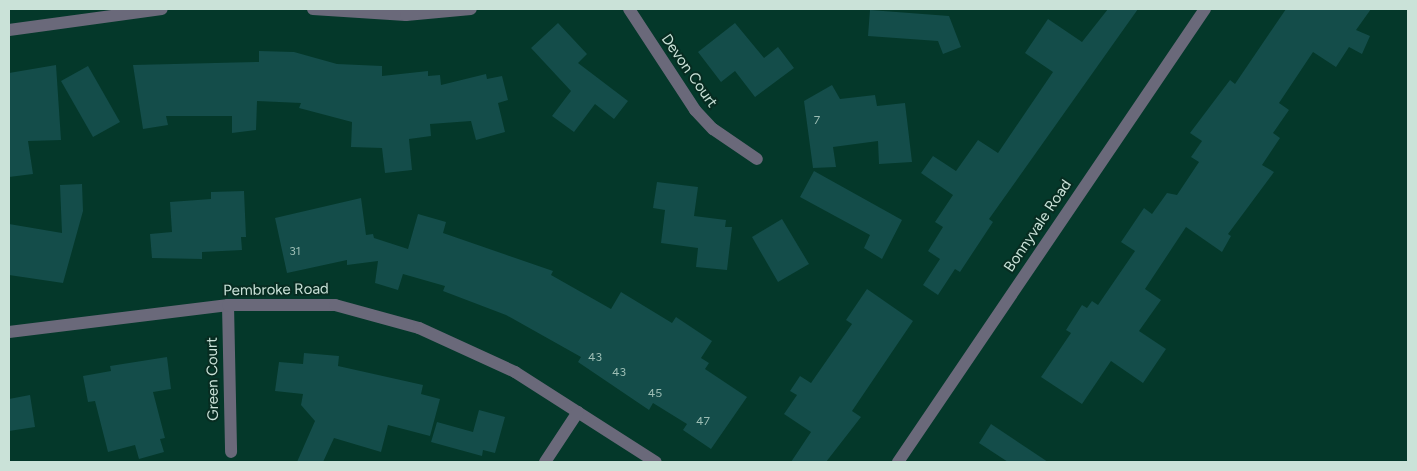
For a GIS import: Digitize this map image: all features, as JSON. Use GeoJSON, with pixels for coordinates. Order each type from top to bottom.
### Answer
{"type":"FeatureCollection","features":[{"type":"Feature","properties":{"kind":"street"},"geometry":{"type":"LineString","coordinates":[[9,30],[162,9]]}},
{"type":"Feature","properties":{"kind":"street"},"geometry":{"type":"LineString","coordinates":[[313,9],[406,16],[471,9]]}},
{"type":"Feature","properties":{"kind":"street","name":"Devon Court"},"geometry":{"type":"LineString","coordinates":[[629,9],[695,110],[719,134],[757,159]]}},
{"type":"Feature","properties":{"kind":"street","name":"Bonnyvale Road"},"geometry":{"type":"LineString","coordinates":[[898,462],[1205,9]]}},
{"type":"Feature","properties":{"kind":"street","name":"Pembroke Road"},"geometry":{"type":"LineString","coordinates":[[9,332],[228,305],[336,305],[419,328],[515,372],[656,462]]}},
{"type":"Feature","properties":{"kind":"street","name":"Green Court"},"geometry":{"type":"LineString","coordinates":[[228,305],[231,452]]}},
{"type":"Feature","properties":{"kind":"street"},"geometry":{"type":"LineString","coordinates":[[545,462],[578,412]]}},
{"type":"Feature","properties":{"kind":"building"},"geometry":{"type":"Polygon","coordinates":[[[1108,9],[1138,9],[989,219],[993,222],[960,272],[955,269],[938,295],[923,285],[940,259],[928,251],[943,227],[935,222],[953,195],[921,173],[933,156],[956,171],[978,140],[998,153],[1053,72],[1025,53],[1048,19],[1082,42],[1108,9]]]}},
{"type":"Feature","properties":{"kind":"building"},"geometry":{"type":"Polygon","coordinates":[[[1286,9],[1371,9],[1356,30],[1370,36],[1362,54],[1349,47],[1336,67],[1313,52],[1279,103],[1289,110],[1273,133],[1280,138],[1262,165],[1274,172],[1228,234],[1231,236],[1222,252],[1186,227],[1145,289],[1161,300],[1139,331],[1166,349],[1143,383],[1111,361],[1082,404],[1041,377],[1071,333],[1066,330],[1082,305],[1087,308],[1092,301],[1098,305],[1135,251],[1121,242],[1144,208],[1152,214],[1167,193],[1177,195],[1199,162],[1191,157],[1202,141],[1190,133],[1230,80],[1235,84],[1286,9]]]}},
{"type":"Feature","properties":{"kind":"building"},"geometry":{"type":"Polygon","coordinates":[[[870,10],[949,16],[961,47],[943,54],[938,41],[868,36],[870,10]]]}},
{"type":"Feature","properties":{"kind":"building"},"geometry":{"type":"Polygon","coordinates":[[[558,23],[587,54],[578,63],[628,101],[614,119],[595,104],[574,132],[552,116],[571,91],[531,48],[558,23]]]}},
{"type":"Feature","properties":{"kind":"building"},"geometry":{"type":"Polygon","coordinates":[[[735,23],[764,58],[778,47],[794,68],[755,97],[735,71],[721,82],[698,52],[735,23]]]}},
{"type":"Feature","properties":{"kind":"building"},"geometry":{"type":"Polygon","coordinates":[[[259,51],[294,52],[337,64],[382,66],[382,76],[428,71],[428,76],[440,75],[441,85],[486,74],[487,79],[502,76],[508,100],[498,103],[505,132],[476,140],[471,121],[430,124],[431,136],[409,139],[412,170],[385,173],[382,148],[351,147],[352,122],[299,108],[301,103],[257,101],[256,130],[232,133],[232,116],[166,116],[168,125],[143,129],[133,65],[259,62],[259,51]]]}},
{"type":"Feature","properties":{"kind":"building"},"geometry":{"type":"Polygon","coordinates":[[[56,65],[61,140],[28,141],[33,174],[9,177],[9,73],[56,65]]]}},
{"type":"Feature","properties":{"kind":"building"},"geometry":{"type":"Polygon","coordinates":[[[88,66],[120,122],[93,137],[61,81],[88,66]]]}},
{"type":"Feature","properties":{"kind":"building"},"geometry":{"type":"Polygon","coordinates":[[[832,85],[840,99],[875,95],[877,106],[905,103],[912,162],[879,164],[878,141],[833,147],[836,167],[813,168],[804,101],[832,85]]]}},
{"type":"Feature","properties":{"kind":"building"},"geometry":{"type":"Polygon","coordinates":[[[814,171],[902,220],[882,259],[864,248],[870,235],[800,197],[814,171]]]}},
{"type":"Feature","properties":{"kind":"building"},"geometry":{"type":"Polygon","coordinates":[[[657,182],[698,187],[694,216],[726,220],[725,227],[732,227],[727,270],[696,267],[698,248],[661,243],[665,210],[653,208],[657,182]]]}},
{"type":"Feature","properties":{"kind":"building"},"geometry":{"type":"Polygon","coordinates":[[[82,184],[83,211],[63,283],[9,275],[9,224],[62,233],[60,185],[82,184]]]}},
{"type":"Feature","properties":{"kind":"building"},"geometry":{"type":"Polygon","coordinates":[[[244,191],[246,237],[241,237],[242,250],[202,252],[202,259],[152,258],[150,234],[172,232],[170,202],[211,199],[211,192],[244,191]]]}},
{"type":"Feature","properties":{"kind":"building"},"geometry":{"type":"Polygon","coordinates":[[[361,198],[366,235],[373,234],[374,238],[408,249],[418,214],[446,222],[443,233],[553,271],[551,275],[611,309],[621,292],[672,323],[676,317],[712,341],[701,358],[709,363],[705,369],[747,397],[711,449],[683,430],[687,424],[653,403],[649,410],[578,362],[581,357],[506,315],[443,291],[445,286],[403,274],[398,290],[375,283],[378,261],[347,265],[347,260],[287,273],[275,218],[361,198]]]}},
{"type":"Feature","properties":{"kind":"building"},"geometry":{"type":"Polygon","coordinates":[[[782,219],[809,264],[778,282],[752,237],[782,219]]]}},
{"type":"Feature","properties":{"kind":"building"},"geometry":{"type":"Polygon","coordinates":[[[867,289],[913,321],[852,411],[861,417],[826,462],[791,462],[811,432],[784,414],[797,395],[790,391],[800,376],[811,383],[852,324],[846,320],[867,289]]]}},
{"type":"Feature","properties":{"kind":"building"},"geometry":{"type":"Polygon","coordinates":[[[304,353],[339,356],[338,366],[423,385],[421,394],[440,399],[430,436],[388,425],[381,452],[334,438],[323,462],[297,462],[315,421],[301,405],[303,394],[275,391],[279,362],[303,364],[304,353]]]}},
{"type":"Feature","properties":{"kind":"building"},"geometry":{"type":"Polygon","coordinates":[[[167,357],[171,389],[153,392],[165,438],[160,439],[164,452],[139,459],[135,445],[108,452],[95,401],[88,402],[83,376],[111,371],[110,366],[167,357]]]}},
{"type":"Feature","properties":{"kind":"building"},"geometry":{"type":"Polygon","coordinates":[[[30,395],[35,427],[9,431],[9,399],[30,395]]]}},
{"type":"Feature","properties":{"kind":"building"},"geometry":{"type":"Polygon","coordinates":[[[479,410],[505,417],[495,453],[483,450],[482,456],[431,442],[437,422],[473,432],[479,410]]]}},
{"type":"Feature","properties":{"kind":"building"},"geometry":{"type":"Polygon","coordinates":[[[991,424],[1048,462],[1008,462],[979,443],[991,424]]]}}]}
